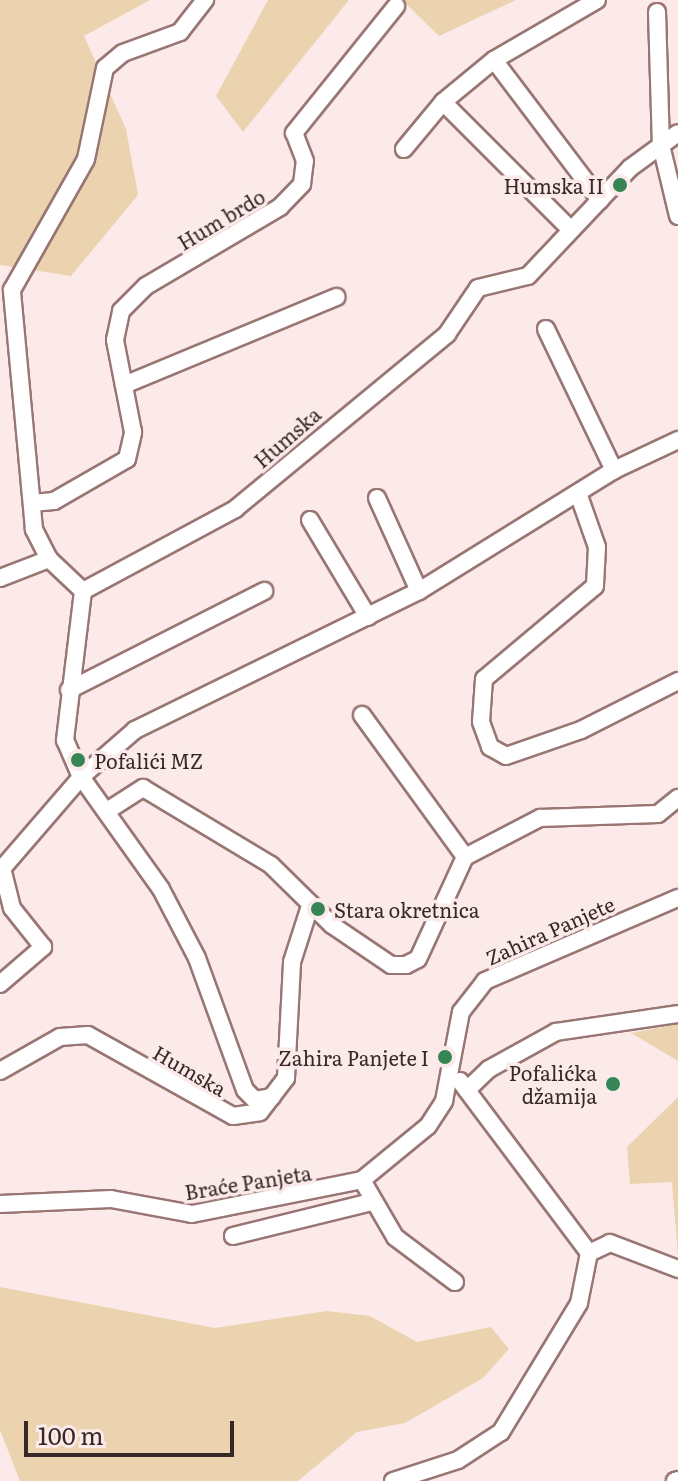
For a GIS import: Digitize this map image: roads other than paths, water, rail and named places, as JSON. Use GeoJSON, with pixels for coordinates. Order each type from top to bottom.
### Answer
{"type":"FeatureCollection","features":[{"type":"Feature","properties":{"kind":"street"},"geometry":{"type":"LineString","coordinates":[[83,591],[49,559],[34,529],[12,290],[86,159],[105,68],[123,53],[180,32],[205,0]]}},
{"type":"Feature","properties":{"kind":"street"},"geometry":{"type":"LineString","coordinates":[[404,149],[443,102],[494,60],[597,0]]}},
{"type":"Feature","properties":{"kind":"street","name":"Hum brdo"},"geometry":{"type":"LineString","coordinates":[[32,503],[54,501],[127,459],[133,432],[115,340],[121,311],[146,286],[280,207],[302,184],[305,161],[294,133],[396,6]]}},
{"type":"Feature","properties":{"kind":"street"},"geometry":{"type":"LineString","coordinates":[[657,12],[661,145],[678,216]]}},
{"type":"Feature","properties":{"kind":"street"},"geometry":{"type":"LineString","coordinates":[[494,60],[600,200]]}},
{"type":"Feature","properties":{"kind":"street"},"geometry":{"type":"LineString","coordinates":[[443,102],[571,230]]}},
{"type":"Feature","properties":{"kind":"street","name":"Humska"},"geometry":{"type":"LineString","coordinates":[[272,1097],[255,1100],[245,1090],[197,958],[161,889],[81,777],[65,740],[83,591],[235,509],[447,334],[478,288],[528,276],[600,200],[678,133]]}},
{"type":"Feature","properties":{"kind":"street"},"geometry":{"type":"LineString","coordinates":[[124,385],[336,297]]}},
{"type":"Feature","properties":{"kind":"street"},"geometry":{"type":"LineString","coordinates":[[546,329],[614,470]]}},
{"type":"Feature","properties":{"kind":"street"},"geometry":{"type":"LineString","coordinates":[[0,984],[43,947],[12,908],[1,870],[81,777],[135,730],[419,591],[614,470],[678,440]]}},
{"type":"Feature","properties":{"kind":"street"},"geometry":{"type":"LineString","coordinates":[[578,493],[597,547],[595,586],[484,679],[481,722],[490,747],[506,756],[581,730],[678,681]]}},
{"type":"Feature","properties":{"kind":"street"},"geometry":{"type":"LineString","coordinates":[[377,498],[419,591]]}},
{"type":"Feature","properties":{"kind":"street"},"geometry":{"type":"LineString","coordinates":[[310,520],[368,617]]}},
{"type":"Feature","properties":{"kind":"street"},"geometry":{"type":"LineString","coordinates":[[0,578],[49,559]]}},
{"type":"Feature","properties":{"kind":"street"},"geometry":{"type":"LineString","coordinates":[[69,690],[264,591]]}},
{"type":"Feature","properties":{"kind":"street"},"geometry":{"type":"LineString","coordinates":[[362,715],[465,857]]}},
{"type":"Feature","properties":{"kind":"street"},"geometry":{"type":"LineString","coordinates":[[107,811],[143,788],[271,865],[310,906],[391,965],[406,965],[418,959],[465,857],[540,818],[658,814],[678,798]]}},
{"type":"Feature","properties":{"kind":"street","name":"Zahira Panjete"},"geometry":{"type":"LineString","coordinates":[[362,1180],[428,1126],[451,1070],[461,1012],[485,981],[678,898]]}},
{"type":"Feature","properties":{"kind":"street"},"geometry":{"type":"LineString","coordinates":[[272,1097],[292,1053],[292,962],[310,906]]}},
{"type":"Feature","properties":{"kind":"street"},"geometry":{"type":"LineString","coordinates":[[467,1090],[489,1069],[556,1032],[678,1014]]}},
{"type":"Feature","properties":{"kind":"street","name":"Humska"},"geometry":{"type":"LineString","coordinates":[[0,1071],[75,1033],[233,1116],[260,1112],[272,1097]]}},
{"type":"Feature","properties":{"kind":"street"},"geometry":{"type":"LineString","coordinates":[[393,1481],[458,1460],[501,1432],[579,1303],[589,1253],[451,1070]]}},
{"type":"Feature","properties":{"kind":"street"},"geometry":{"type":"LineString","coordinates":[[362,1180],[371,1202],[395,1237],[455,1282]]}},
{"type":"Feature","properties":{"kind":"street","name":"Braće Panjeta"},"geometry":{"type":"LineString","coordinates":[[0,1204],[96,1199],[192,1214],[362,1180]]}},
{"type":"Feature","properties":{"kind":"street"},"geometry":{"type":"LineString","coordinates":[[233,1236],[371,1202]]}},
{"type":"Feature","properties":{"kind":"street"},"geometry":{"type":"LineString","coordinates":[[589,1253],[610,1243],[678,1269]]}},
{"type":"Feature","properties":{"kind":"place","name":"Humska II"},"geometry":{"type":"Point","coordinates":[620,185]}},
{"type":"Feature","properties":{"kind":"place","name":"Pofalići MZ"},"geometry":{"type":"Point","coordinates":[78,760]}},
{"type":"Feature","properties":{"kind":"place","name":"Stara okretnica"},"geometry":{"type":"Point","coordinates":[318,909]}},
{"type":"Feature","properties":{"kind":"place","name":"Zahira Panjete I"},"geometry":{"type":"Point","coordinates":[445,1057]}},
{"type":"Feature","properties":{"kind":"place","name":"Pofalićka džamija"},"geometry":{"type":"Point","coordinates":[613,1084]}}]}
